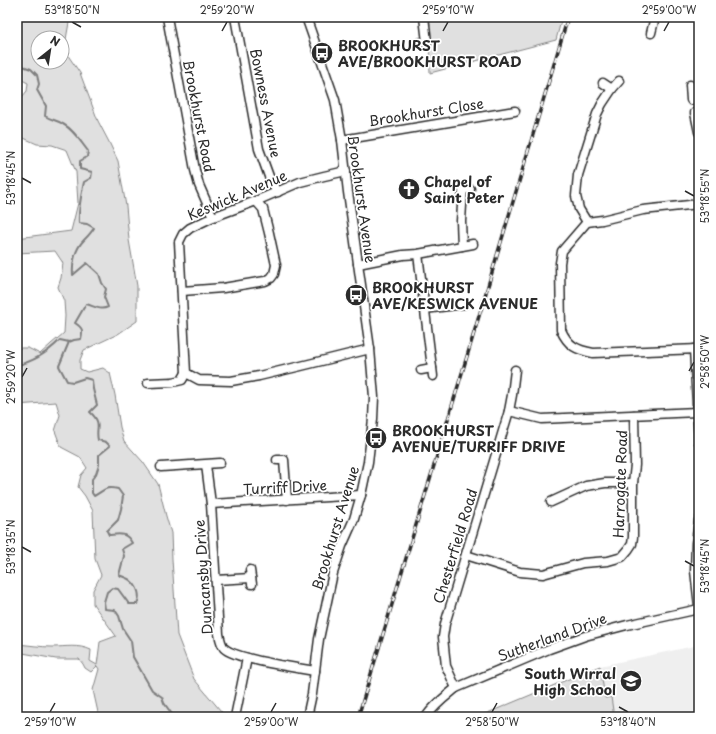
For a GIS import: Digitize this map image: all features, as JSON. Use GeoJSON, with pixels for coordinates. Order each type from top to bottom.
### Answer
{"type":"FeatureCollection","features":[{"type":"Feature","properties":{"kind":"street","name":"Brookhurst Road"},"geometry":{"type":"LineString","coordinates":[[167,17],[195,170],[199,185],[213,218]]}},
{"type":"Feature","properties":{"kind":"street","name":"Bowness Avenue"},"geometry":{"type":"LineString","coordinates":[[235,17],[259,149],[271,182],[278,192]]}},
{"type":"Feature","properties":{"kind":"street","name":"Brookhurst Avenue"},"geometry":{"type":"LineString","coordinates":[[306,17],[334,100],[342,140],[370,349],[374,397],[368,462],[354,519],[342,546],[333,573],[307,717]]}},
{"type":"Feature","properties":{"kind":"street"},"geometry":{"type":"LineString","coordinates":[[419,42],[426,42],[424,17]]}},
{"type":"Feature","properties":{"kind":"street"},"geometry":{"type":"LineString","coordinates":[[651,33],[655,17]]}},
{"type":"Feature","properties":{"kind":"street"},"geometry":{"type":"LineString","coordinates":[[587,222],[578,209],[576,196],[578,175],[597,114],[612,89],[619,81]]}},
{"type":"Feature","properties":{"kind":"street"},"geometry":{"type":"LineString","coordinates":[[603,83],[612,89]]}},
{"type":"Feature","properties":{"kind":"street","name":"Brookhurst Close"},"geometry":{"type":"LineString","coordinates":[[342,140],[515,111]]}},
{"type":"Feature","properties":{"kind":"street"},"geometry":{"type":"LineString","coordinates":[[695,113],[699,132]]}},
{"type":"Feature","properties":{"kind":"street","name":"Keswick Avenue"},"geometry":{"type":"LineString","coordinates":[[186,373],[179,242],[183,234],[190,228],[300,182],[346,171]]}},
{"type":"Feature","properties":{"kind":"street"},"geometry":{"type":"LineString","coordinates":[[462,246],[461,221],[463,189],[470,189]]}},
{"type":"Feature","properties":{"kind":"street"},"geometry":{"type":"LineString","coordinates":[[182,291],[223,288],[266,281],[271,278],[274,274],[276,266],[263,209],[256,201]]}},
{"type":"Feature","properties":{"kind":"street"},"geometry":{"type":"LineString","coordinates":[[699,204],[644,210],[587,222],[562,251],[560,263],[561,330],[564,337],[575,348],[593,353],[697,349],[697,412],[699,442]]}},
{"type":"Feature","properties":{"kind":"street"},"geometry":{"type":"LineString","coordinates":[[358,264],[473,244]]}},
{"type":"Feature","properties":{"kind":"street"},"geometry":{"type":"LineString","coordinates":[[418,254],[433,372],[421,370]]}},
{"type":"Feature","properties":{"kind":"street"},"geometry":{"type":"LineString","coordinates":[[425,309],[464,304]]}},
{"type":"Feature","properties":{"kind":"street"},"geometry":{"type":"LineString","coordinates":[[148,383],[182,380],[186,373],[199,380],[231,381],[259,376],[370,349]]}},
{"type":"Feature","properties":{"kind":"street","name":"Chesterfield Road"},"geometry":{"type":"LineString","coordinates":[[456,688],[446,666],[443,637],[445,624],[508,411],[512,395],[515,370]]}},
{"type":"Feature","properties":{"kind":"street"},"geometry":{"type":"LineString","coordinates":[[508,411],[542,418],[697,412]]}},
{"type":"Feature","properties":{"kind":"street","name":"Harrogate Road"},"geometry":{"type":"LineString","coordinates":[[466,555],[520,572],[543,574],[583,563],[608,561],[622,557],[632,544],[633,537],[633,483],[635,466],[634,415]]}},
{"type":"Feature","properties":{"kind":"street"},"geometry":{"type":"LineString","coordinates":[[284,460],[287,500]]}},
{"type":"Feature","properties":{"kind":"street"},"geometry":{"type":"LineString","coordinates":[[160,467],[220,463]]}},
{"type":"Feature","properties":{"kind":"street","name":"Duncansby Drive"},"geometry":{"type":"LineString","coordinates":[[206,464],[211,504],[219,634],[221,641],[225,648],[230,652],[247,658],[315,671]]}},
{"type":"Feature","properties":{"kind":"street"},"geometry":{"type":"LineString","coordinates":[[551,502],[586,486],[605,483],[633,483]]}},
{"type":"Feature","properties":{"kind":"street","name":"Turriff Drive"},"geometry":{"type":"LineString","coordinates":[[211,504],[361,495]]}},
{"type":"Feature","properties":{"kind":"street"},"geometry":{"type":"LineString","coordinates":[[699,520],[695,571],[699,607]]}},
{"type":"Feature","properties":{"kind":"street"},"geometry":{"type":"LineString","coordinates":[[216,580],[251,577]]}},
{"type":"Feature","properties":{"kind":"street","name":"Sutherland Drive"},"geometry":{"type":"LineString","coordinates":[[426,717],[431,710],[456,688],[550,649],[585,636],[699,607]]}},
{"type":"Feature","properties":{"kind":"street"},"geometry":{"type":"LineString","coordinates":[[235,717],[247,658]]}},
{"type":"Feature","properties":{"kind":"shaded area"},"geometry":{"type":"Polygon","coordinates":[[[17,17],[70,17],[68,30],[30,30],[30,70],[70,70],[70,58],[80,73],[98,121],[118,161],[137,286],[137,321],[118,334],[84,350],[80,360],[80,369],[87,372],[103,368],[110,373],[124,441],[143,462],[158,484],[171,533],[177,635],[194,679],[226,717],[99,717],[93,690],[99,669],[97,666],[91,672],[85,668],[79,659],[56,659],[17,652],[17,644],[48,647],[81,647],[91,650],[90,661],[97,665],[100,642],[116,636],[93,604],[93,590],[101,575],[95,559],[93,511],[78,487],[81,475],[87,468],[80,457],[61,447],[55,431],[60,415],[56,402],[17,405],[17,348],[28,348],[40,354],[64,333],[65,316],[64,301],[58,287],[63,263],[55,251],[17,253],[17,238],[71,231],[78,203],[76,172],[67,150],[52,145],[37,144],[17,135],[17,103],[27,91],[28,83],[18,78],[17,17]]]}},
{"type":"Feature","properties":{"kind":"shaded area"},"geometry":{"type":"Polygon","coordinates":[[[427,17],[562,17],[556,40],[430,73],[427,17]]]}},
{"type":"Feature","properties":{"kind":"shaded area","name":"South Wirral High School"},"geometry":{"type":"Polygon","coordinates":[[[699,645],[699,717],[478,717],[600,666],[699,645]]]}},
{"type":"Feature","properties":{"kind":"shaded area"},"geometry":{"type":"Polygon","coordinates":[[[600,666],[605,698],[611,697],[614,717],[478,717],[600,666]]]}},
{"type":"Feature","properties":{"kind":"waterway"},"geometry":{"type":"LineString","coordinates":[[17,22],[20,24],[17,30]]}},
{"type":"Feature","properties":{"kind":"waterway"},"geometry":{"type":"LineString","coordinates":[[17,52],[20,65],[31,69],[37,75],[39,84],[37,90],[46,106],[45,116],[67,126],[77,136],[88,151],[87,157],[80,161],[80,169],[92,172],[91,178],[84,182],[79,207],[79,223],[87,224],[94,228],[76,252],[73,275],[87,263],[99,274],[106,289],[104,297],[108,307],[100,308],[86,304],[75,323],[80,326],[82,330],[81,339],[69,342],[59,366],[67,381],[73,382],[85,378],[92,380],[97,405],[90,412],[94,416],[98,426],[98,440],[106,442],[110,446],[99,455],[99,465],[96,474],[92,479],[92,493],[94,496],[108,488],[118,489],[123,496],[121,509],[118,520],[107,531],[109,535],[125,535],[132,543],[122,549],[124,556],[119,575],[130,580],[135,586],[139,595],[137,604],[129,604],[118,589],[112,588],[107,592],[104,602],[105,609],[115,610],[119,616],[123,629],[131,641],[133,657],[152,690],[162,697],[164,703],[174,717]]}},
{"type":"Feature","properties":{"kind":"waterway"},"geometry":{"type":"LineString","coordinates":[[17,365],[23,364],[40,356],[60,340],[69,342]]}},
{"type":"Feature","properties":{"kind":"railway"},"geometry":{"type":"LineString","coordinates":[[358,717],[568,17]]}},
{"type":"Feature","properties":{"kind":"place","name":"BROOKHURST AVE/BROOKHURST ROAD"},"geometry":{"type":"Point","coordinates":[322,53]}},
{"type":"Feature","properties":{"kind":"place","name":"Chapel of Saint Peter"},"geometry":{"type":"Point","coordinates":[409,189]}},
{"type":"Feature","properties":{"kind":"place","name":"BROOKHURST AVE/KESWICK AVENUE"},"geometry":{"type":"Point","coordinates":[356,295]}},
{"type":"Feature","properties":{"kind":"place","name":"BROOKHURST AVENUE/TURRIFF DRIVE"},"geometry":{"type":"Point","coordinates":[376,438]}},
{"type":"Feature","properties":{"kind":"place","name":"South Wirral High School"},"geometry":{"type":"Point","coordinates":[631,681]}}]}
